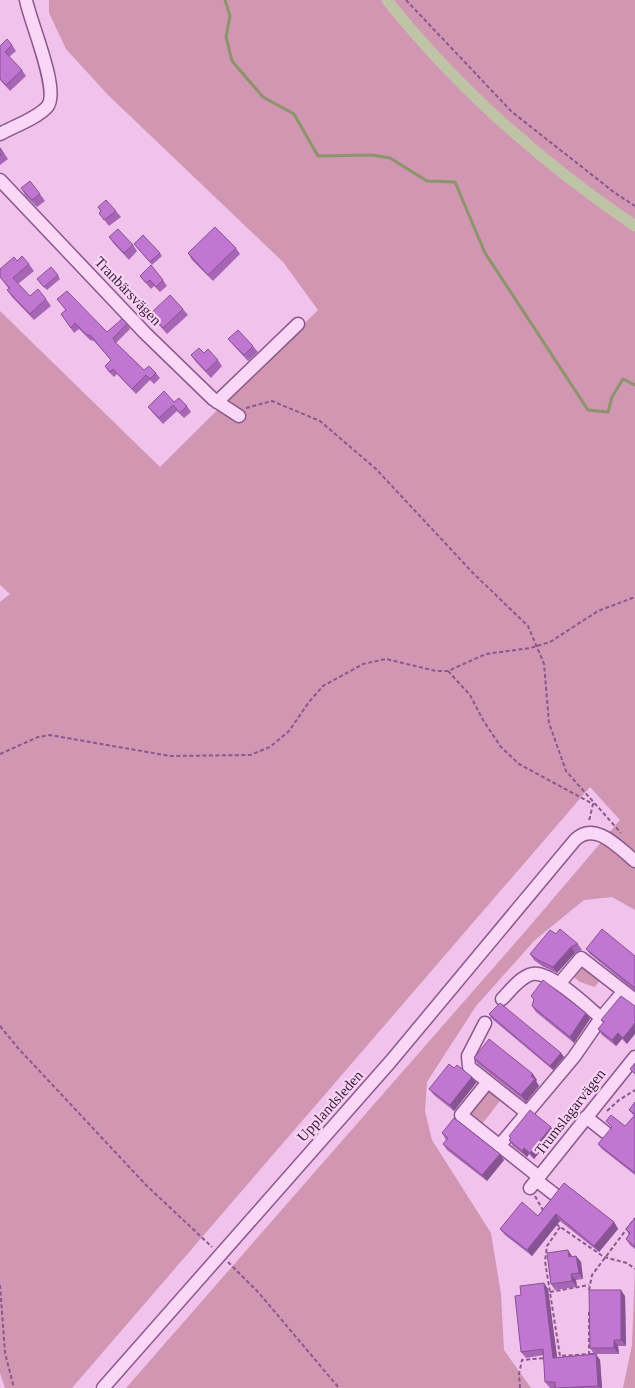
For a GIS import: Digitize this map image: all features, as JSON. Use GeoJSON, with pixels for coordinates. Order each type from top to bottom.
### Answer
{"type":"FeatureCollection","features":[{"type":"Feature","properties":{"kind":"street"},"geometry":{"type":"LineString","coordinates":[[0,134],[40,113],[52,99],[48,73],[29,17],[26,0]]}},
{"type":"Feature","properties":{"kind":"street","name":"Tranbärsvägen"},"geometry":{"type":"LineString","coordinates":[[0,180],[146,333],[217,402],[239,416]]}},
{"type":"Feature","properties":{"kind":"street"},"geometry":{"type":"LineString","coordinates":[[217,402],[298,324]]}},
{"type":"Feature","properties":{"kind":"street"},"geometry":{"type":"LineString","coordinates":[[586,832],[600,834],[635,861]]}},
{"type":"Feature","properties":{"kind":"street","name":"Upplandsleden"},"geometry":{"type":"LineString","coordinates":[[103,1388],[391,1061],[575,840],[586,832]]}},
{"type":"Feature","properties":{"kind":"street"},"geometry":{"type":"LineString","coordinates":[[559,984],[580,958],[635,1000]]}},
{"type":"Feature","properties":{"kind":"street"},"geometry":{"type":"LineString","coordinates":[[502,999],[512,987],[532,974],[546,976],[559,984],[601,1018]]}},
{"type":"Feature","properties":{"kind":"street"},"geometry":{"type":"LineString","coordinates":[[499,1146],[574,1057],[601,1018],[623,992]]}},
{"type":"Feature","properties":{"kind":"street"},"geometry":{"type":"LineString","coordinates":[[485,1024],[473,1043],[467,1063],[487,1083],[526,1112]]}},
{"type":"Feature","properties":{"kind":"street","name":"Trumslagarvägen"},"geometry":{"type":"LineString","coordinates":[[535,1182],[596,1125],[635,1057]]}},
{"type":"Feature","properties":{"kind":"street"},"geometry":{"type":"LineString","coordinates":[[487,1083],[461,1115],[499,1146],[535,1182],[554,1194]]}},
{"type":"Feature","properties":{"kind":"path"},"geometry":{"type":"LineString","coordinates":[[406,0],[512,112],[615,193],[635,206]]}},
{"type":"Feature","properties":{"kind":"path"},"geometry":{"type":"LineString","coordinates":[[239,416],[246,408],[272,401],[320,421],[376,469],[474,573],[528,626],[544,664],[549,723],[566,771],[593,804],[623,835]]}},
{"type":"Feature","properties":{"kind":"path"},"geometry":{"type":"LineString","coordinates":[[0,754],[50,735],[170,756],[250,755],[270,747],[289,732],[309,702],[323,686],[363,664],[386,660],[436,671],[448,671],[486,654],[550,642],[598,611],[635,597]]}},
{"type":"Feature","properties":{"kind":"path"},"geometry":{"type":"LineString","coordinates":[[448,671],[470,695],[483,720],[501,747],[519,764],[593,804]]}},
{"type":"Feature","properties":{"kind":"path"},"geometry":{"type":"LineString","coordinates":[[586,832],[593,804]]}},
{"type":"Feature","properties":{"kind":"path"},"geometry":{"type":"LineString","coordinates":[[0,1026],[25,1056],[146,1185],[220,1254],[258,1293],[339,1388]]}},
{"type":"Feature","properties":{"kind":"path"},"geometry":{"type":"LineString","coordinates":[[596,1125],[619,1100],[635,1090]]}},
{"type":"Feature","properties":{"kind":"path"},"geometry":{"type":"LineString","coordinates":[[535,1182],[545,1213]]}},
{"type":"Feature","properties":{"kind":"path"},"geometry":{"type":"LineString","coordinates":[[589,1295],[592,1275],[604,1256],[635,1218]]}},
{"type":"Feature","properties":{"kind":"path"},"geometry":{"type":"LineString","coordinates":[[550,1219],[604,1256],[627,1263],[635,1268]]}},
{"type":"Feature","properties":{"kind":"path"},"geometry":{"type":"LineString","coordinates":[[560,1227],[547,1246],[545,1261],[560,1356],[597,1354]]}},
{"type":"Feature","properties":{"kind":"path"},"geometry":{"type":"LineString","coordinates":[[0,1285],[5,1353],[14,1388]]}},
{"type":"Feature","properties":{"kind":"path"},"geometry":{"type":"LineString","coordinates":[[550,1292],[589,1286]]}},
{"type":"Feature","properties":{"kind":"path"},"geometry":{"type":"LineString","coordinates":[[589,1305],[589,1354]]}},
{"type":"Feature","properties":{"kind":"path"},"geometry":{"type":"LineString","coordinates":[[520,1388],[519,1374],[522,1360],[551,1357]]}},
{"type":"Feature","properties":{"kind":"shaded area"},"geometry":{"type":"Polygon","coordinates":[[[49,0],[635,0],[635,910],[612,897],[584,900],[535,940],[476,1006],[427,1082],[425,1111],[432,1140],[491,1233],[501,1294],[504,1350],[531,1388],[126,1388],[529,927],[620,820],[590,787],[72,1388],[5,1388],[0,1373],[0,602],[10,594],[0,585],[0,311],[160,467],[318,310],[283,262],[108,95],[66,49],[49,13],[49,0]]]}},
{"type":"Feature","properties":{"kind":"shaded area"},"geometry":{"type":"Polygon","coordinates":[[[580,965],[602,977],[595,987],[580,982],[571,975],[580,965]]]}},
{"type":"Feature","properties":{"kind":"shaded area"},"geometry":{"type":"Polygon","coordinates":[[[490,1089],[503,1097],[479,1128],[472,1122],[469,1113],[490,1089]]]}},
{"type":"Feature","properties":{"kind":"shaded area"},"geometry":{"type":"Polygon","coordinates":[[[635,1267],[635,1388],[623,1388],[632,1345],[635,1267]]]}},
{"type":"Feature","properties":{"kind":"building"},"geometry":{"type":"Polygon","coordinates":[[[7,39],[12,45],[5,52],[22,70],[6,85],[0,79],[0,46],[7,39]]]}},
{"type":"Feature","properties":{"kind":"building"},"geometry":{"type":"Polygon","coordinates":[[[30,181],[40,194],[32,200],[21,188],[30,181]]]}},
{"type":"Feature","properties":{"kind":"building"},"geometry":{"type":"Polygon","coordinates":[[[106,200],[116,211],[104,220],[99,213],[101,211],[98,207],[106,200]]]}},
{"type":"Feature","properties":{"kind":"building"},"geometry":{"type":"Polygon","coordinates":[[[215,227],[236,248],[208,275],[188,253],[215,227]]]}},
{"type":"Feature","properties":{"kind":"building"},"geometry":{"type":"Polygon","coordinates":[[[118,229],[133,245],[124,253],[109,237],[118,229]]]}},
{"type":"Feature","properties":{"kind":"building"},"geometry":{"type":"Polygon","coordinates":[[[143,235],[160,253],[150,262],[134,244],[143,235]]]}},
{"type":"Feature","properties":{"kind":"building"},"geometry":{"type":"Polygon","coordinates":[[[22,256],[29,264],[13,278],[30,296],[38,289],[46,299],[30,314],[7,290],[10,288],[0,277],[0,269],[14,257],[17,261],[22,256]]]}},
{"type":"Feature","properties":{"kind":"building"},"geometry":{"type":"Polygon","coordinates":[[[151,265],[163,280],[156,287],[150,280],[146,283],[140,276],[151,265]]]}},
{"type":"Feature","properties":{"kind":"building"},"geometry":{"type":"Polygon","coordinates":[[[51,267],[58,275],[44,287],[37,279],[51,267]]]}},
{"type":"Feature","properties":{"kind":"building"},"geometry":{"type":"Polygon","coordinates":[[[67,291],[107,332],[122,319],[127,324],[113,338],[115,342],[144,370],[149,366],[156,373],[150,379],[146,375],[132,389],[113,369],[110,372],[105,366],[111,360],[91,336],[86,334],[75,323],[71,328],[61,314],[66,310],[57,299],[67,291]]]}},
{"type":"Feature","properties":{"kind":"building"},"geometry":{"type":"Polygon","coordinates":[[[170,295],[183,309],[163,328],[150,314],[170,295]]]}},
{"type":"Feature","properties":{"kind":"building"},"geometry":{"type":"Polygon","coordinates":[[[147,305],[152,311],[144,318],[139,312],[147,305]]]}},
{"type":"Feature","properties":{"kind":"building"},"geometry":{"type":"Polygon","coordinates":[[[238,330],[253,346],[244,355],[228,339],[238,330]]]}},
{"type":"Feature","properties":{"kind":"building"},"geometry":{"type":"Polygon","coordinates":[[[199,348],[204,353],[208,349],[218,360],[206,371],[191,355],[199,348]]]}},
{"type":"Feature","properties":{"kind":"building"},"geometry":{"type":"Polygon","coordinates":[[[164,391],[174,402],[179,398],[187,406],[180,413],[173,405],[159,418],[148,407],[164,391]]]}},
{"type":"Feature","properties":{"kind":"building"},"geometry":{"type":"Polygon","coordinates":[[[560,929],[578,944],[571,947],[553,967],[530,954],[550,930],[556,934],[560,929]]]}},
{"type":"Feature","properties":{"kind":"building"},"geometry":{"type":"Polygon","coordinates":[[[602,929],[635,956],[635,988],[586,949],[602,929]]]}},
{"type":"Feature","properties":{"kind":"building"},"geometry":{"type":"Polygon","coordinates":[[[543,980],[586,1013],[570,1037],[532,1006],[534,999],[531,996],[543,980]]]}},
{"type":"Feature","properties":{"kind":"building"},"geometry":{"type":"Polygon","coordinates":[[[621,996],[635,1006],[635,1023],[623,1038],[618,1033],[612,1040],[598,1029],[604,1022],[601,1020],[621,996]]]}},
{"type":"Feature","properties":{"kind":"building"},"geometry":{"type":"Polygon","coordinates":[[[500,1003],[561,1053],[550,1066],[489,1014],[500,1003]]]}},
{"type":"Feature","properties":{"kind":"building"},"geometry":{"type":"Polygon","coordinates":[[[489,1039],[533,1074],[531,1076],[535,1079],[521,1095],[474,1058],[489,1039]]]}},
{"type":"Feature","properties":{"kind":"building"},"geometry":{"type":"Polygon","coordinates":[[[635,1063],[635,1074],[630,1069],[635,1063]]]}},
{"type":"Feature","properties":{"kind":"building"},"geometry":{"type":"Polygon","coordinates":[[[449,1064],[454,1068],[457,1065],[472,1077],[450,1105],[429,1089],[449,1064]]]}},
{"type":"Feature","properties":{"kind":"building"},"geometry":{"type":"Polygon","coordinates":[[[635,1102],[635,1114],[629,1110],[635,1102]]]}},
{"type":"Feature","properties":{"kind":"building"},"geometry":{"type":"Polygon","coordinates":[[[530,1110],[551,1127],[530,1153],[524,1148],[522,1151],[509,1140],[511,1138],[509,1136],[530,1110]]]}},
{"type":"Feature","properties":{"kind":"building"},"geometry":{"type":"Polygon","coordinates":[[[611,1115],[625,1126],[635,1115],[635,1173],[598,1144],[612,1127],[606,1121],[611,1115]]]}},
{"type":"Feature","properties":{"kind":"building"},"geometry":{"type":"Polygon","coordinates":[[[454,1118],[500,1154],[482,1175],[443,1144],[448,1138],[442,1133],[454,1118]]]}},
{"type":"Feature","properties":{"kind":"building"},"geometry":{"type":"Polygon","coordinates":[[[564,1183],[614,1222],[594,1246],[556,1214],[527,1250],[500,1229],[522,1202],[538,1216],[564,1183]]]}},
{"type":"Feature","properties":{"kind":"building"},"geometry":{"type":"Polygon","coordinates":[[[635,1218],[635,1247],[626,1239],[630,1233],[626,1229],[635,1218]]]}},
{"type":"Feature","properties":{"kind":"building"},"geometry":{"type":"Polygon","coordinates":[[[568,1250],[569,1257],[576,1256],[579,1273],[571,1274],[572,1281],[551,1284],[547,1253],[568,1250]]]}},
{"type":"Feature","properties":{"kind":"building"},"geometry":{"type":"Polygon","coordinates":[[[544,1283],[553,1358],[596,1354],[598,1386],[555,1388],[555,1382],[545,1382],[543,1349],[521,1352],[515,1296],[521,1295],[520,1286],[544,1283]]]}},
{"type":"Feature","properties":{"kind":"building"},"geometry":{"type":"Polygon","coordinates":[[[589,1290],[621,1290],[621,1340],[614,1340],[614,1348],[590,1348],[589,1290]]]}},
{"type":"Feature","properties":{"kind":"waterway"},"geometry":{"type":"LineString","coordinates":[[225,0],[230,16],[226,37],[232,61],[263,97],[294,114],[318,156],[372,155],[390,158],[427,181],[455,182],[485,253],[588,410],[608,412],[612,397],[623,379],[635,385]]}},
{"type":"Feature","properties":{"kind":"waterway"},"geometry":{"type":"LineString","coordinates":[[387,0],[442,64],[502,122],[567,176],[635,226]]}}]}
